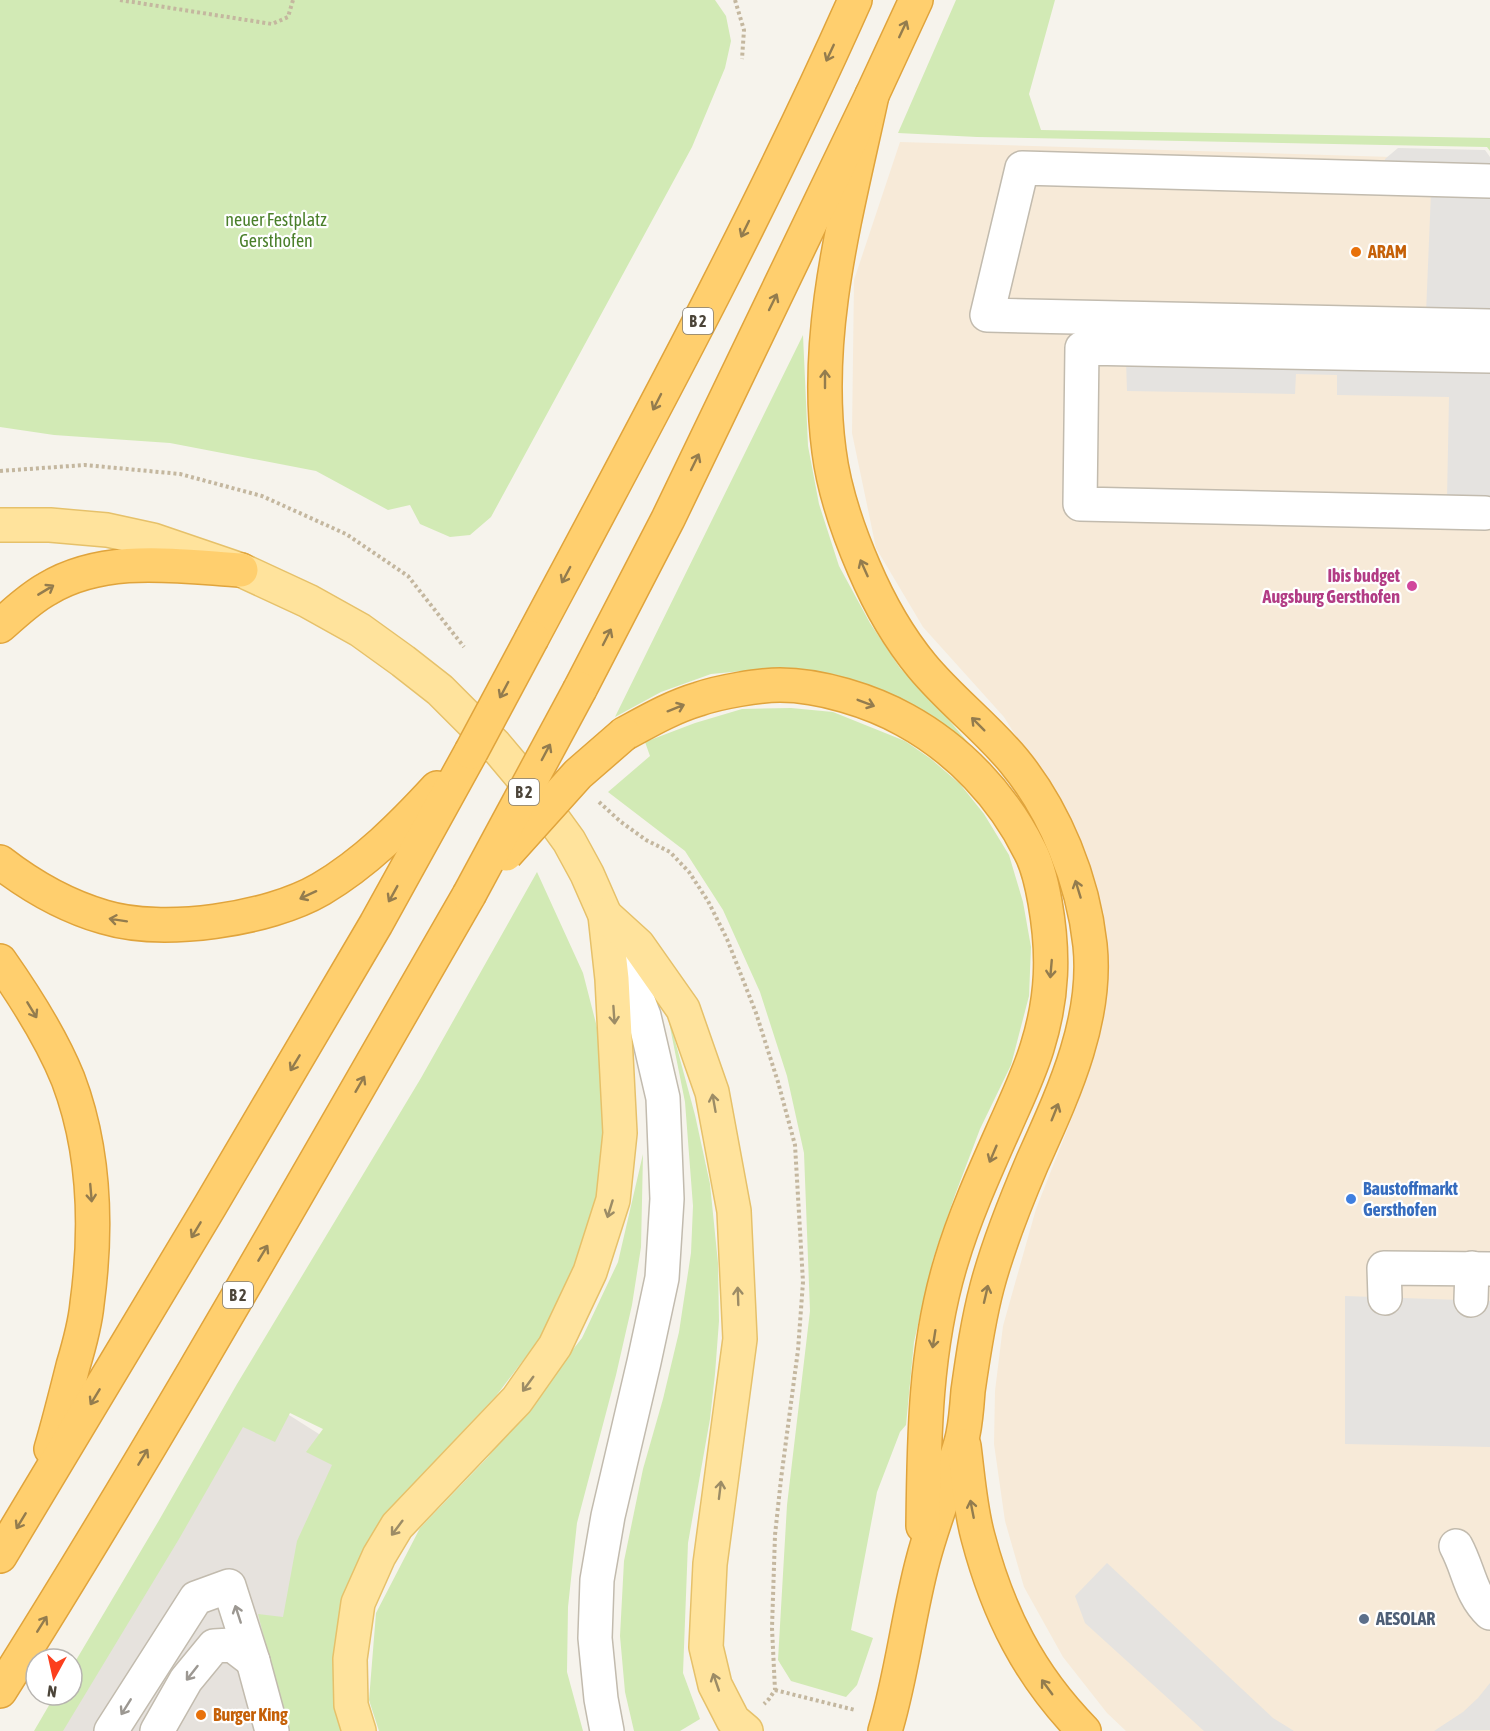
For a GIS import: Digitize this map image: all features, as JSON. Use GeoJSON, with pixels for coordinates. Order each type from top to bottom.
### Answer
{"type":"FeatureCollection","features":[{"type":"Feature","properties":{"kind":"highway","name":"B 2"},"geometry":{"type":"LineString","coordinates":[[413,833],[471,752],[631,453],[798,123],[855,0]]}},
{"type":"Feature","properties":{"kind":"highway","name":"B 2"},"geometry":{"type":"LineString","coordinates":[[0,1691],[69,1582],[265,1250],[469,895],[668,519],[916,0]]}},
{"type":"Feature","properties":{"kind":"highway"},"geometry":{"type":"LineString","coordinates":[[872,96],[837,262],[825,355],[825,406],[829,453],[838,498],[854,546],[871,585],[895,628],[920,664],[1014,760],[1037,793],[1067,852],[1082,900],[1090,946],[1090,984],[1086,1014],[1075,1059],[1017,1201],[988,1285],[975,1348],[963,1435],[923,1558],[887,1724]]}},
{"type":"Feature","properties":{"kind":"highway"},"geometry":{"type":"LineString","coordinates":[[0,626],[23,605],[48,588],[78,575],[106,568],[145,564],[241,570]]}},
{"type":"Feature","properties":{"kind":"highway"},"geometry":{"type":"LineString","coordinates":[[469,895],[578,774],[624,734],[665,712],[700,698],[740,690],[780,685],[818,690],[861,700],[896,716],[929,733],[964,762],[996,798],[1016,826],[1031,853],[1042,886],[1049,926],[1052,957],[1045,1019],[1025,1083],[988,1165],[954,1253],[938,1316],[929,1371],[924,1442],[923,1558]]}},
{"type":"Feature","properties":{"kind":"highway"},"geometry":{"type":"LineString","coordinates":[[0,862],[18,876],[51,895],[106,918],[158,924],[217,921],[255,915],[286,906],[319,890],[413,833]]}},
{"type":"Feature","properties":{"kind":"highway"},"geometry":{"type":"LineString","coordinates":[[0,1556],[376,924],[413,833]]}},
{"type":"Feature","properties":{"kind":"highway"},"geometry":{"type":"LineString","coordinates":[[0,961],[33,1009],[68,1079],[81,1126],[93,1215],[87,1306],[41,1486]]}},
{"type":"Feature","properties":{"kind":"highway"},"geometry":{"type":"LineString","coordinates":[[963,1435],[977,1536],[999,1605],[1025,1658],[1063,1709],[1084,1731]]}},
{"type":"Feature","properties":{"kind":"main road"},"geometry":{"type":"LineString","coordinates":[[0,525],[50,525],[107,530],[153,540],[241,570],[360,630],[440,690],[495,745],[527,783],[569,842],[587,874],[605,915],[612,979],[620,1133],[613,1200],[591,1272],[555,1346],[517,1400],[397,1526],[379,1556],[358,1604],[350,1659],[351,1705],[359,1731]]}},
{"type":"Feature","properties":{"kind":"main road"},"geometry":{"type":"LineString","coordinates":[[605,915],[638,945],[683,1009],[712,1092],[734,1210],[740,1339],[710,1564],[706,1647],[715,1685],[733,1720],[746,1731]]}},
{"type":"Feature","properties":{"kind":"street"},"geometry":{"type":"LineString","coordinates":[[1490,181],[1022,168],[987,315],[1490,326]]}},
{"type":"Feature","properties":{"kind":"street"},"geometry":{"type":"LineString","coordinates":[[1485,513],[1080,504],[1082,348],[1490,356]]}},
{"type":"Feature","properties":{"kind":"street"},"geometry":{"type":"LineString","coordinates":[[605,915],[644,1016],[663,1098],[667,1199],[662,1278],[608,1516],[597,1580],[596,1638],[601,1699],[607,1731]]}},
{"type":"Feature","properties":{"kind":"street"},"geometry":{"type":"LineString","coordinates":[[1385,1298],[1384,1268],[1481,1268],[1471,1300]]}},
{"type":"Feature","properties":{"kind":"street"},"geometry":{"type":"LineString","coordinates":[[1456,1546],[1466,1568],[1472,1590],[1480,1604],[1490,1613]]}},
{"type":"Feature","properties":{"kind":"street"},"geometry":{"type":"LineString","coordinates":[[111,1731],[196,1598],[229,1586],[254,1661],[272,1731]]}},
{"type":"Feature","properties":{"kind":"street"},"geometry":{"type":"LineString","coordinates":[[157,1731],[186,1680],[214,1646],[232,1645],[254,1661]]}},
{"type":"Feature","properties":{"kind":"path"},"geometry":{"type":"LineString","coordinates":[[120,0],[272,24],[288,17],[293,0]]}},
{"type":"Feature","properties":{"kind":"path"},"geometry":{"type":"LineString","coordinates":[[735,0],[744,30],[742,59]]}},
{"type":"Feature","properties":{"kind":"path"},"geometry":{"type":"LineString","coordinates":[[0,471],[85,465],[180,474],[262,496],[346,534],[408,576],[464,647]]}},
{"type":"Feature","properties":{"kind":"path"},"geometry":{"type":"LineString","coordinates":[[774,1690],[887,1724]]}},
{"type":"Feature","properties":{"kind":"shaded area"},"geometry":{"type":"Polygon","coordinates":[[[900,142],[1490,160],[1490,1731],[1126,1731],[1107,1713],[1063,1657],[1024,1587],[1005,1521],[994,1444],[995,1391],[1003,1326],[1036,1209],[1077,1105],[1105,994],[1104,914],[1076,832],[1004,717],[923,627],[876,548],[852,433],[854,280],[900,142]]]}},
{"type":"Feature","properties":{"kind":"shaded area"},"geometry":{"type":"Polygon","coordinates":[[[1398,148],[1485,150],[1490,157],[1490,317],[1426,314],[1431,192],[1384,190],[1385,159],[1398,148]]]}},
{"type":"Feature","properties":{"kind":"shaded area"},"geometry":{"type":"Polygon","coordinates":[[[1126,361],[1490,368],[1490,500],[1447,499],[1449,397],[1337,395],[1337,375],[1296,374],[1295,394],[1127,391],[1126,361]]]}},
{"type":"Feature","properties":{"kind":"shaded area"},"geometry":{"type":"Polygon","coordinates":[[[1345,1296],[1490,1301],[1490,1447],[1345,1444],[1345,1296]]]}},
{"type":"Feature","properties":{"kind":"shaded area"},"geometry":{"type":"Polygon","coordinates":[[[242,1385],[363,1462],[300,1731],[45,1731],[63,1707],[84,1707],[84,1673],[242,1385]]]}},
{"type":"Feature","properties":{"kind":"shaded area"},"geometry":{"type":"Polygon","coordinates":[[[1107,1563],[1273,1718],[1294,1731],[1204,1731],[1085,1623],[1075,1596],[1107,1563]]]}},
{"type":"Feature","properties":{"kind":"shaded area"},"geometry":{"type":"Polygon","coordinates":[[[1490,1683],[1490,1730],[1434,1731],[1463,1712],[1490,1683]]]}},
{"type":"Feature","properties":{"kind":"green space","name":"neuer Festplatz Gersthofen"},"geometry":{"type":"Polygon","coordinates":[[[0,0],[715,0],[726,16],[731,41],[725,68],[692,147],[491,517],[470,535],[450,537],[420,524],[410,505],[388,510],[316,471],[170,443],[54,435],[0,427],[0,0]]]}},
{"type":"Feature","properties":{"kind":"green space"},"geometry":{"type":"Polygon","coordinates":[[[956,0],[1055,0],[1029,94],[1041,130],[1490,138],[1490,151],[1487,147],[977,137],[898,133],[956,0]]]}},
{"type":"Feature","properties":{"kind":"green space"},"geometry":{"type":"Polygon","coordinates":[[[803,335],[808,446],[819,504],[839,566],[870,623],[900,668],[971,746],[932,716],[888,694],[837,675],[775,668],[711,674],[661,692],[615,717],[803,335]]]}},
{"type":"Feature","properties":{"kind":"green space"},"geometry":{"type":"Polygon","coordinates":[[[791,708],[833,712],[905,741],[931,759],[960,784],[984,814],[1009,855],[1023,902],[1031,947],[1029,996],[1011,1065],[980,1129],[933,1259],[914,1342],[906,1425],[900,1432],[877,1492],[851,1630],[873,1638],[857,1685],[846,1697],[791,1681],[778,1660],[787,1505],[810,1311],[804,1153],[787,1076],[760,992],[723,910],[685,851],[608,792],[650,756],[645,742],[695,723],[742,709],[791,708]]]}},
{"type":"Feature","properties":{"kind":"green space"},"geometry":{"type":"Polygon","coordinates":[[[537,872],[583,973],[600,1039],[605,1122],[598,1192],[577,1267],[550,1325],[496,1396],[394,1504],[368,1540],[344,1604],[333,1693],[341,1731],[288,1731],[258,1614],[283,1617],[297,1541],[332,1465],[306,1452],[323,1429],[290,1413],[275,1442],[243,1427],[179,1539],[84,1696],[84,1647],[237,1384],[421,1078],[537,872]]]}},
{"type":"Feature","properties":{"kind":"green space"},"geometry":{"type":"Polygon","coordinates":[[[666,1007],[695,1115],[710,1184],[718,1263],[719,1321],[710,1419],[688,1543],[683,1673],[700,1719],[680,1731],[634,1731],[625,1692],[620,1636],[624,1561],[643,1469],[679,1332],[691,1253],[693,1206],[685,1102],[666,1007]]]}},
{"type":"Feature","properties":{"kind":"green space"},"geometry":{"type":"Polygon","coordinates":[[[643,1154],[641,1247],[632,1305],[577,1523],[568,1607],[567,1672],[583,1731],[379,1731],[369,1700],[376,1613],[420,1528],[488,1457],[582,1338],[618,1262],[643,1154]]]}},
{"type":"Feature","properties":{"kind":"green space"},"geometry":{"type":"Polygon","coordinates":[[[48,1707],[78,1707],[63,1731],[34,1731],[48,1707]]]}},
{"type":"Feature","properties":{"kind":"place","name":"ARAM"},"geometry":{"type":"Point","coordinates":[1356,252]}},
{"type":"Feature","properties":{"kind":"place","name":"Ibis budget Augsburg Gersthofen"},"geometry":{"type":"Point","coordinates":[1412,586]}},
{"type":"Feature","properties":{"kind":"place","name":"Baustoffmarkt Gersthofen"},"geometry":{"type":"Point","coordinates":[1351,1199]}},
{"type":"Feature","properties":{"kind":"place","name":"AESOLAR"},"geometry":{"type":"Point","coordinates":[1364,1619]}},
{"type":"Feature","properties":{"kind":"place","name":"Burger King"},"geometry":{"type":"Point","coordinates":[201,1715]}}]}
